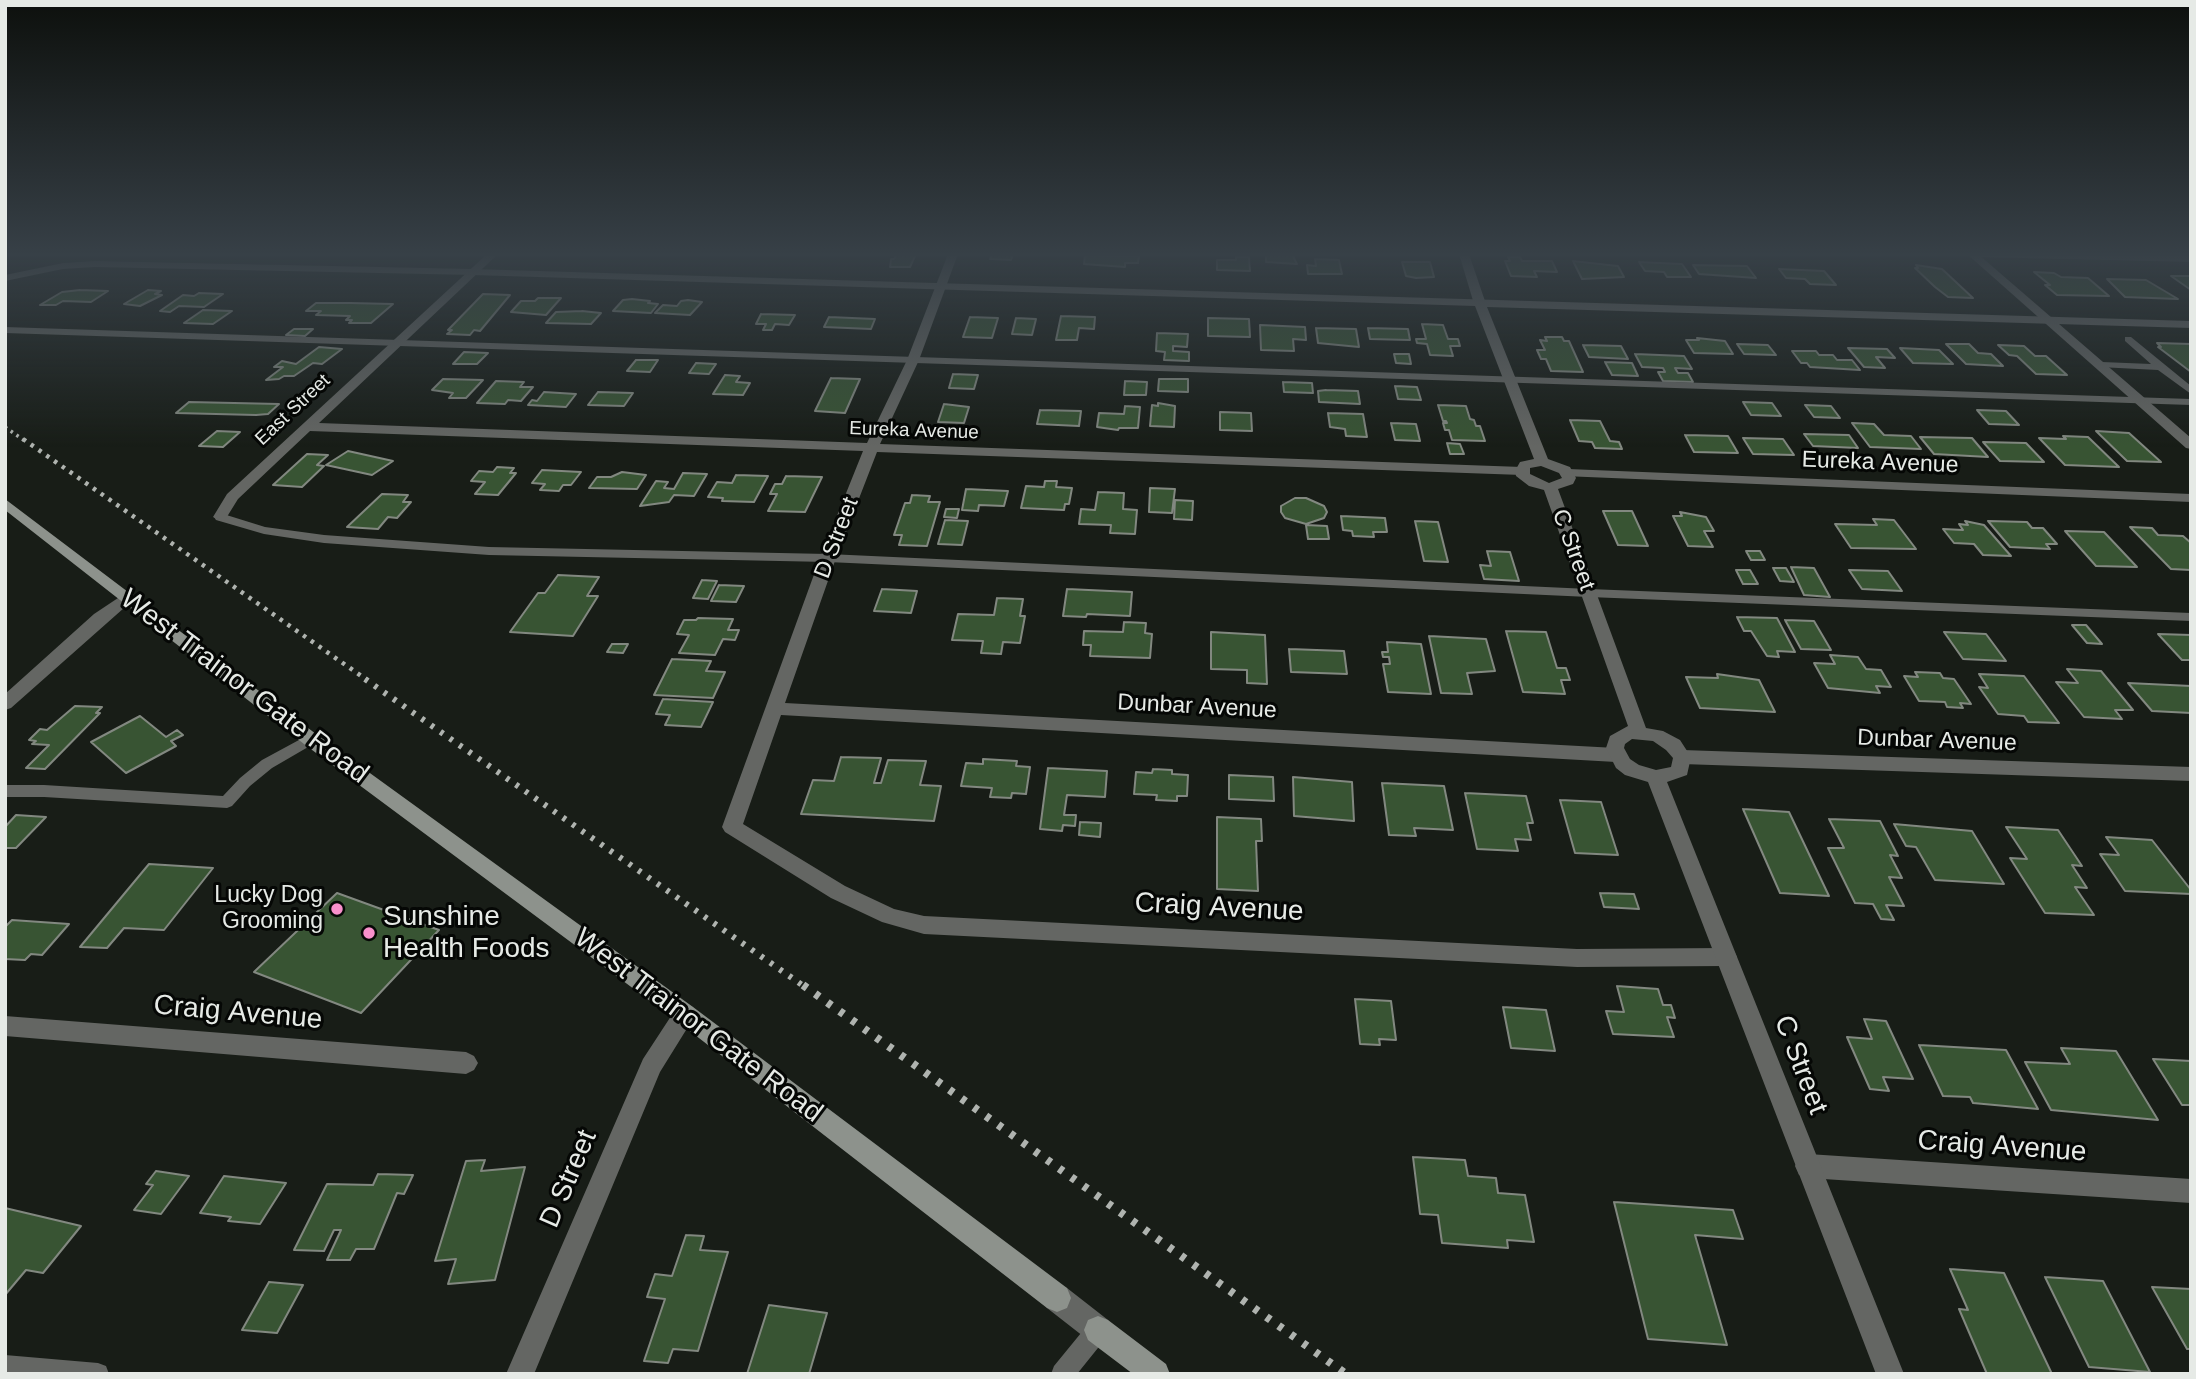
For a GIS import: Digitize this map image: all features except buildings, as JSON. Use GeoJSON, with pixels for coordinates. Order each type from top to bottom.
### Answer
{"type":"FeatureCollection","features":[{"type":"Feature","properties":{"kind":"main road","name":"West Trainor Gate Road"},"geometry":{"type":"LineString","coordinates":[[5,503],[310,739],[685,1014],[1057,1298]]}},
{"type":"Feature","properties":{"kind":"main road","name":"West Trainor Gate Road"},"geometry":{"type":"LineString","coordinates":[[1098,1330],[1156,1374]]}},
{"type":"Feature","properties":{"kind":"street","name":"East Street"},"geometry":{"type":"LineString","coordinates":[[220,517],[232,497],[422,318]]}},
{"type":"Feature","properties":{"kind":"street","name":"D Street"},"geometry":{"type":"LineString","coordinates":[[732,827],[828,558],[871,449],[913,360],[928,318]]}},
{"type":"Feature","properties":{"kind":"street"},"geometry":{"type":"LineString","coordinates":[[1486,318],[1542,462]]}},
{"type":"Feature","properties":{"kind":"street"},"geometry":{"type":"LineString","coordinates":[[1995,318],[2191,325]]}},
{"type":"Feature","properties":{"kind":"street"},"geometry":{"type":"LineString","coordinates":[[2050,320],[2191,445]]}},
{"type":"Feature","properties":{"kind":"street","name":"Eureka Avenue"},"geometry":{"type":"LineString","coordinates":[[305,427],[1521,471]]}},
{"type":"Feature","properties":{"kind":"street"},"geometry":{"type":"LineString","coordinates":[[1542,462],[1561,467],[1568,473],[1568,481],[1550,486],[1528,480],[1521,471],[1529,463],[1542,462]]}},
{"type":"Feature","properties":{"kind":"street","name":"Eureka Avenue"},"geometry":{"type":"LineString","coordinates":[[1568,473],[2191,498]]}},
{"type":"Feature","properties":{"kind":"street","name":"C Street"},"geometry":{"type":"LineString","coordinates":[[1550,486],[1639,732]]}},
{"type":"Feature","properties":{"kind":"street"},"geometry":{"type":"LineString","coordinates":[[5,704],[127,597]]}},
{"type":"Feature","properties":{"kind":"street","name":"Dunbar Avenue"},"geometry":{"type":"LineString","coordinates":[[775,709],[1616,755]]}},
{"type":"Feature","properties":{"kind":"street"},"geometry":{"type":"LineString","coordinates":[[1629,732],[1639,732],[1666,739],[1682,757],[1680,770],[1666,777],[1656,777],[1632,770],[1616,755],[1616,741],[1629,732]]}},
{"type":"Feature","properties":{"kind":"street","name":"Dunbar Avenue"},"geometry":{"type":"LineString","coordinates":[[1682,757],[2191,774]]}},
{"type":"Feature","properties":{"kind":"street","name":"C Street"},"geometry":{"type":"LineString","coordinates":[[1656,777],[1890,1374]]}},
{"type":"Feature","properties":{"kind":"street","name":"Craig Avenue"},"geometry":{"type":"LineString","coordinates":[[732,827],[838,892],[890,916],[924,925],[1577,958],[1726,957]]}},
{"type":"Feature","properties":{"kind":"street","name":"D Street"},"geometry":{"type":"LineString","coordinates":[[520,1374],[651,1066],[685,1014]]}},
{"type":"Feature","properties":{"kind":"street","name":"Craig Avenue"},"geometry":{"type":"LineString","coordinates":[[5,1026],[466,1063]]}},
{"type":"Feature","properties":{"kind":"street","name":"Craig Avenue"},"geometry":{"type":"LineString","coordinates":[[1808,1166],[2191,1191]]}},
{"type":"Feature","properties":{"kind":"street","name":"West Trainor Gate Road"},"geometry":{"type":"LineString","coordinates":[[1057,1298],[1098,1330]]}},
{"type":"Feature","properties":{"kind":"lane"},"geometry":{"type":"LineString","coordinates":[[5,330],[2191,402]]}},
{"type":"Feature","properties":{"kind":"lane"},"geometry":{"type":"LineString","coordinates":[[2128,339],[2191,391]]}},
{"type":"Feature","properties":{"kind":"lane"},"geometry":{"type":"LineString","coordinates":[[2102,365],[2161,367]]}},
{"type":"Feature","properties":{"kind":"lane"},"geometry":{"type":"LineString","coordinates":[[220,517],[264,530],[324,539],[489,551],[828,558],[2191,617]]}},
{"type":"Feature","properties":{"kind":"lane"},"geometry":{"type":"LineString","coordinates":[[5,791],[227,802],[244,782],[267,764],[310,739]]}},
{"type":"Feature","properties":{"kind":"lane"},"geometry":{"type":"LineString","coordinates":[[1062,1374],[1098,1330]]}},
{"type":"Feature","properties":{"kind":"lane"},"geometry":{"type":"LineString","coordinates":[[5,1366],[98,1374]]}},
{"type":"Feature","properties":{"kind":"railway"},"geometry":{"type":"LineString","coordinates":[[5,427],[25,441]]}},
{"type":"Feature","properties":{"kind":"railway"},"geometry":{"type":"LineString","coordinates":[[23,439],[367,680]]}},
{"type":"Feature","properties":{"kind":"railway"},"geometry":{"type":"LineString","coordinates":[[365,679],[805,987]]}},
{"type":"Feature","properties":{"kind":"railway"},"geometry":{"type":"LineString","coordinates":[[803,985],[1346,1374]]}},
{"type":"Feature","properties":{"kind":"place","name":"Lucky Dog Grooming"},"geometry":{"type":"Point","coordinates":[337,909]}},
{"type":"Feature","properties":{"kind":"place","name":"Sunshine Health Foods"},"geometry":{"type":"Point","coordinates":[369,933]}}]}
